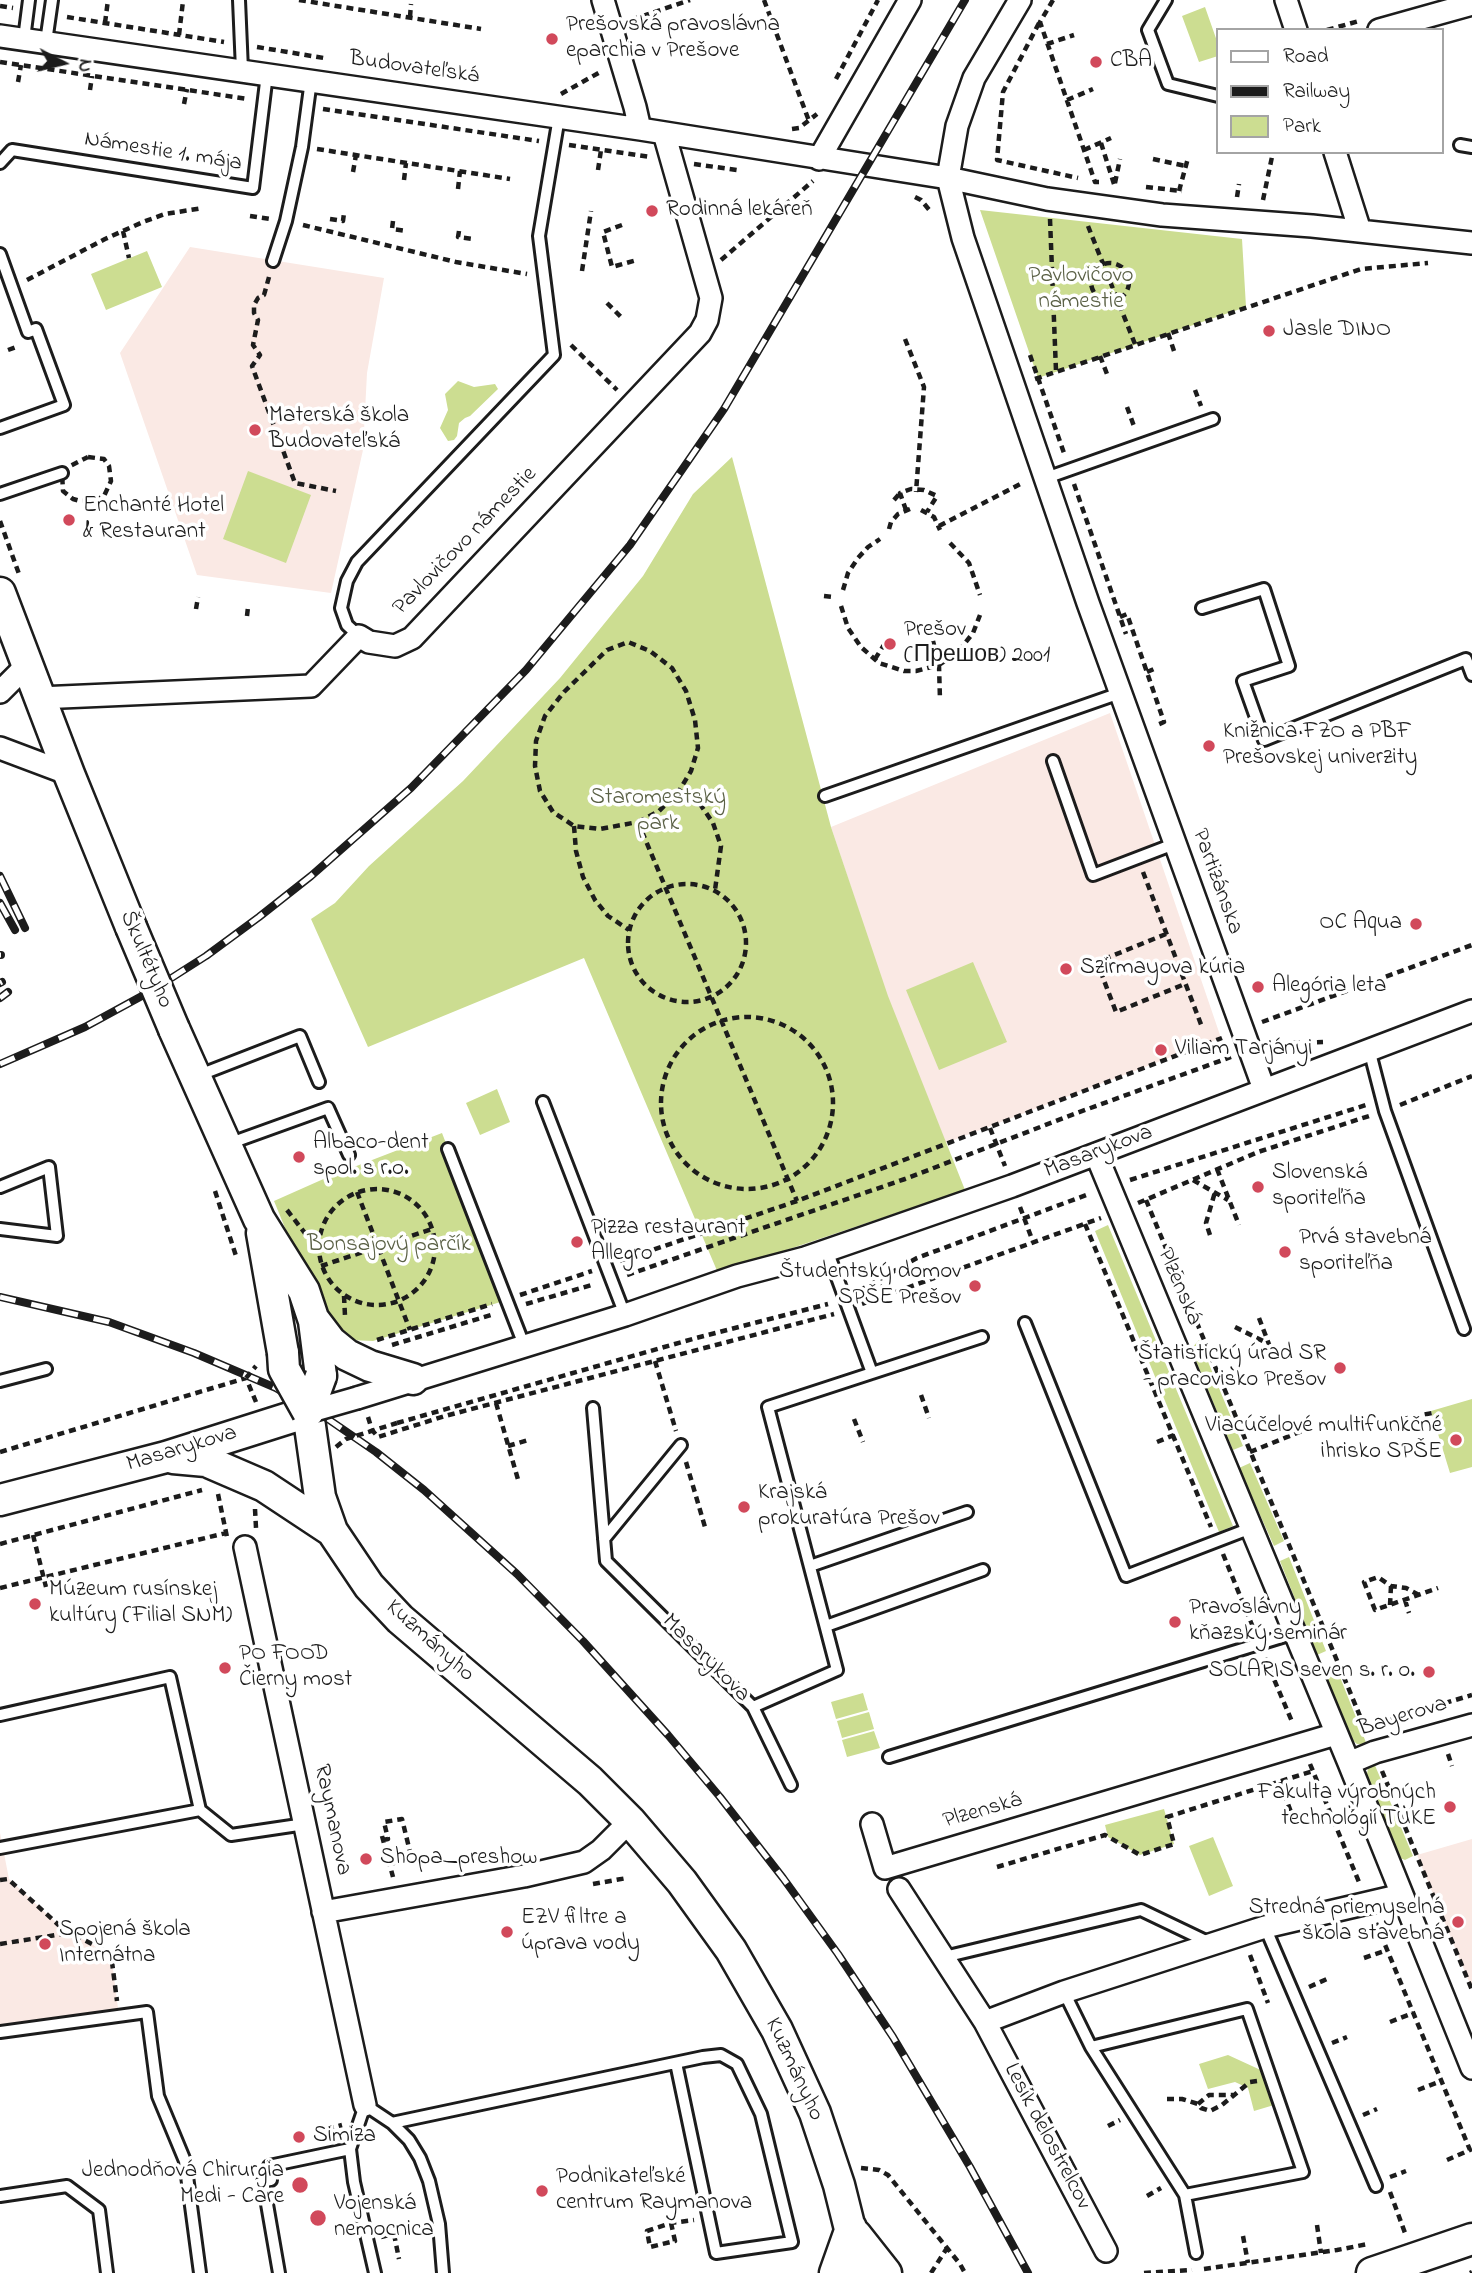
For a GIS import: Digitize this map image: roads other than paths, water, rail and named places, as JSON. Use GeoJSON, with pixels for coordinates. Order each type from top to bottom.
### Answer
{"type":"FeatureCollection","features":[{"type":"Feature","properties":{"kind":"street"},"geometry":{"type":"LineString","coordinates":[[603,0],[640,129]]}},
{"type":"Feature","properties":{"kind":"street"},"geometry":{"type":"LineString","coordinates":[[910,0],[819,159],[948,178],[1047,199],[1162,215],[1472,243]]}},
{"type":"Feature","properties":{"kind":"street"},"geometry":{"type":"LineString","coordinates":[[948,178],[957,126],[974,78],[1020,0]]}},
{"type":"Feature","properties":{"kind":"street"},"geometry":{"type":"LineString","coordinates":[[1286,0],[1295,28]]}},
{"type":"Feature","properties":{"kind":"street"},"geometry":{"type":"LineString","coordinates":[[1385,28],[1472,4]]}},
{"type":"Feature","properties":{"kind":"street","name":"Budovateľská"},"geometry":{"type":"LineString","coordinates":[[0,36],[640,129],[819,159]]}},
{"type":"Feature","properties":{"kind":"street","name":"Pavlovičovo námestie"},"geometry":{"type":"LineString","coordinates":[[359,636],[369,642],[395,646],[412,638],[700,333],[707,320],[711,298],[664,133]]}},
{"type":"Feature","properties":{"kind":"street"},"geometry":{"type":"LineString","coordinates":[[1336,154],[1360,231]]}},
{"type":"Feature","properties":{"kind":"street","name":"Partizánska"},"geometry":{"type":"LineString","coordinates":[[948,178],[963,238],[1014,386],[1037,479],[1120,693],[1174,844],[1231,1034],[1249,1051],[1264,1089]]}},
{"type":"Feature","properties":{"kind":"street","name":"Škultétyho"},"geometry":{"type":"LineString","coordinates":[[0,593],[69,774],[194,1077],[259,1219],[304,1291],[314,1321],[321,1376],[308,1412]]}},
{"type":"Feature","properties":{"kind":"street"},"geometry":{"type":"LineString","coordinates":[[39,698],[311,686],[359,636]]}},
{"type":"Feature","properties":{"kind":"street"},"geometry":{"type":"LineString","coordinates":[[0,692],[27,665]]}},
{"type":"Feature","properties":{"kind":"street"},"geometry":{"type":"LineString","coordinates":[[0,748],[69,774]]}},
{"type":"Feature","properties":{"kind":"street","name":"Masarykova"},"geometry":{"type":"LineString","coordinates":[[0,1500],[166,1457],[827,1250],[1096,1154],[1472,1011]]}},
{"type":"Feature","properties":{"kind":"street","name":"Plzenská"},"geometry":{"type":"LineString","coordinates":[[1096,1154],[1349,1763],[1472,2068]]}},
{"type":"Feature","properties":{"kind":"street","name":"Škultétyho"},"geometry":{"type":"LineString","coordinates":[[259,1219],[284,1369],[308,1412]]}},
{"type":"Feature","properties":{"kind":"street"},"geometry":{"type":"LineString","coordinates":[[314,1321],[331,1342],[347,1355],[370,1366],[413,1379]]}},
{"type":"Feature","properties":{"kind":"street","name":"Kuzmányho"},"geometry":{"type":"LineString","coordinates":[[308,1412],[320,1497],[332,1531],[369,1586],[400,1619],[453,1666],[590,1781],[630,1821],[682,1882],[724,1941],[771,2019],[815,2113],[851,2228],[861,2273]]}},
{"type":"Feature","properties":{"kind":"street"},"geometry":{"type":"LineString","coordinates":[[166,1457],[206,1461],[238,1474],[272,1490],[332,1531]]}},
{"type":"Feature","properties":{"kind":"street","name":"Raymanova"},"geometry":{"type":"LineString","coordinates":[[237,1544],[305,1824],[365,2105]]}},
{"type":"Feature","properties":{"kind":"street","name":"Bayerova"},"geometry":{"type":"LineString","coordinates":[[1349,1763],[1375,1752],[1472,1724]]}},
{"type":"Feature","properties":{"kind":"street","name":"Plzenská"},"geometry":{"type":"LineString","coordinates":[[872,1824],[885,1868],[1336,1734]]}},
{"type":"Feature","properties":{"kind":"street"},"geometry":{"type":"LineString","coordinates":[[323,1912],[524,1876],[584,1861],[601,1850],[630,1821]]}},
{"type":"Feature","properties":{"kind":"street"},"geometry":{"type":"LineString","coordinates":[[899,1889],[985,2022],[1064,1992],[1242,1934],[1402,1895]]}},
{"type":"Feature","properties":{"kind":"street","name":"Lesík delostrelcov"},"geometry":{"type":"LineString","coordinates":[[985,2022],[1106,2251]]}},
{"type":"Feature","properties":{"kind":"street"},"geometry":{"type":"LineString","coordinates":[[835,2273],[851,2228]]}},
{"type":"Feature","properties":{"kind":"street"},"geometry":{"type":"LineString","coordinates":[[851,2228],[886,2273]]}},
{"type":"Feature","properties":{"kind":"street"},"geometry":{"type":"LineString","coordinates":[[1372,2273],[1472,2239]]}},
{"type":"Feature","properties":{"kind":"lane"},"geometry":{"type":"LineString","coordinates":[[46,42],[52,0]]}},
{"type":"Feature","properties":{"kind":"lane"},"geometry":{"type":"LineString","coordinates":[[239,0],[242,70]]}},
{"type":"Feature","properties":{"kind":"lane"},"geometry":{"type":"LineString","coordinates":[[1166,0],[1148,30],[1168,83],[1216,95]]}},
{"type":"Feature","properties":{"kind":"lane"},"geometry":{"type":"LineString","coordinates":[[24,39],[28,5]]}},
{"type":"Feature","properties":{"kind":"lane","name":"Námestie 1. mája"},"geometry":{"type":"LineString","coordinates":[[0,163],[12,150],[253,188],[267,74]]}},
{"type":"Feature","properties":{"kind":"lane"},"geometry":{"type":"LineString","coordinates":[[273,261],[286,221],[302,147],[311,80]]}},
{"type":"Feature","properties":{"kind":"lane"},"geometry":{"type":"LineString","coordinates":[[359,636],[347,625],[341,608],[347,581],[357,562],[554,355],[540,236],[559,117]]}},
{"type":"Feature","properties":{"kind":"lane"},"geometry":{"type":"LineString","coordinates":[[0,254],[28,332],[36,329],[64,405],[0,428]]}},
{"type":"Feature","properties":{"kind":"lane"},"geometry":{"type":"LineString","coordinates":[[1037,479],[1213,419]]}},
{"type":"Feature","properties":{"kind":"lane"},"geometry":{"type":"LineString","coordinates":[[0,495],[62,473]]}},
{"type":"Feature","properties":{"kind":"lane"},"geometry":{"type":"LineString","coordinates":[[1202,608],[1264,589],[1289,666],[1243,681],[1264,740],[1466,659],[1472,675]]}},
{"type":"Feature","properties":{"kind":"lane"},"geometry":{"type":"LineString","coordinates":[[825,796],[1120,693]]}},
{"type":"Feature","properties":{"kind":"lane"},"geometry":{"type":"LineString","coordinates":[[1053,761],[1093,875],[1174,844]]}},
{"type":"Feature","properties":{"kind":"lane"},"geometry":{"type":"LineString","coordinates":[[194,1077],[300,1036],[319,1082]]}},
{"type":"Feature","properties":{"kind":"lane"},"geometry":{"type":"LineString","coordinates":[[1369,1049],[1385,1111],[1464,1329]]}},
{"type":"Feature","properties":{"kind":"lane"},"geometry":{"type":"LineString","coordinates":[[543,1102],[625,1315]]}},
{"type":"Feature","properties":{"kind":"lane"},"geometry":{"type":"LineString","coordinates":[[225,1145],[328,1108],[349,1155]]}},
{"type":"Feature","properties":{"kind":"lane"},"geometry":{"type":"LineString","coordinates":[[448,1149],[524,1345]]}},
{"type":"Feature","properties":{"kind":"lane"},"geometry":{"type":"LineString","coordinates":[[0,1187],[49,1167],[57,1236],[0,1229]]}},
{"type":"Feature","properties":{"kind":"lane"},"geometry":{"type":"LineString","coordinates":[[827,1250],[872,1373],[982,1337]]}},
{"type":"Feature","properties":{"kind":"lane"},"geometry":{"type":"LineString","coordinates":[[1025,1323],[1126,1576],[1251,1528]]}},
{"type":"Feature","properties":{"kind":"lane"},"geometry":{"type":"LineString","coordinates":[[0,1381],[46,1369]]}},
{"type":"Feature","properties":{"kind":"lane","name":"Masarykova"},"geometry":{"type":"LineString","coordinates":[[593,1408],[606,1561],[753,1707],[837,1670],[768,1407],[872,1373]]}},
{"type":"Feature","properties":{"kind":"lane"},"geometry":{"type":"LineString","coordinates":[[604,1539],[681,1446]]}},
{"type":"Feature","properties":{"kind":"lane"},"geometry":{"type":"LineString","coordinates":[[810,1566],[967,1512]]}},
{"type":"Feature","properties":{"kind":"lane"},"geometry":{"type":"LineString","coordinates":[[826,1626],[983,1570]]}},
{"type":"Feature","properties":{"kind":"lane"},"geometry":{"type":"LineString","coordinates":[[889,1757],[1295,1633]]}},
{"type":"Feature","properties":{"kind":"lane"},"geometry":{"type":"LineString","coordinates":[[0,1715],[170,1677],[200,1810],[232,1835],[305,1824]]}},
{"type":"Feature","properties":{"kind":"lane"},"geometry":{"type":"LineString","coordinates":[[753,1707],[791,1785]]}},
{"type":"Feature","properties":{"kind":"lane"},"geometry":{"type":"LineString","coordinates":[[0,1848],[200,1810]]}},
{"type":"Feature","properties":{"kind":"lane"},"geometry":{"type":"LineString","coordinates":[[944,1957],[1142,1910],[1212,1944]]}},
{"type":"Feature","properties":{"kind":"lane"},"geometry":{"type":"LineString","coordinates":[[1265,1927],[1376,2186]]}},
{"type":"Feature","properties":{"kind":"lane"},"geometry":{"type":"LineString","coordinates":[[1064,1992],[1091,2047],[1185,2195],[1196,2253]]}},
{"type":"Feature","properties":{"kind":"lane"},"geometry":{"type":"LineString","coordinates":[[1091,2047],[1247,2009],[1303,2172],[1185,2195]]}},
{"type":"Feature","properties":{"kind":"lane"},"geometry":{"type":"LineString","coordinates":[[0,2032],[146,2012],[158,2096],[185,2161],[200,2273]]}},
{"type":"Feature","properties":{"kind":"lane"},"geometry":{"type":"LineString","coordinates":[[391,2123],[676,2063],[721,2055],[737,2064],[761,2114],[792,2242],[716,2253],[676,2063]]}},
{"type":"Feature","properties":{"kind":"lane"},"geometry":{"type":"LineString","coordinates":[[375,2273],[354,2182],[350,2149],[365,2105],[409,2140],[420,2158],[429,2181],[439,2224],[443,2273]]}},
{"type":"Feature","properties":{"kind":"lane"},"geometry":{"type":"LineString","coordinates":[[279,2273],[263,2182],[271,2180],[269,2166],[350,2149]]}},
{"type":"Feature","properties":{"kind":"lane"},"geometry":{"type":"LineString","coordinates":[[0,2196],[67,2186],[99,2210],[107,2273]]}},
{"type":"Feature","properties":{"kind":"railway"},"geometry":{"type":"LineString","coordinates":[[0,1064],[85,1027],[151,991],[206,956],[259,917],[311,876],[411,788],[526,670],[630,545],[724,409],[965,0]]}},
{"type":"Feature","properties":{"kind":"railway"},"geometry":{"type":"LineString","coordinates":[[0,876],[25,928]]}},
{"type":"Feature","properties":{"kind":"railway"},"geometry":{"type":"LineString","coordinates":[[0,903],[15,930]]}},
{"type":"Feature","properties":{"kind":"railway"},"geometry":{"type":"LineString","coordinates":[[0,998],[8,992]]}},
{"type":"Feature","properties":{"kind":"railway"},"geometry":{"type":"LineString","coordinates":[[0,1297],[109,1322],[194,1353],[276,1388],[376,1452],[424,1490],[517,1574],[583,1641],[668,1735],[783,1878],[893,2037],[970,2167],[1028,2273]]}},
{"type":"Feature","properties":{"kind":"place","name":"Prešovská pravoslávna eparchia v Prešove"},"geometry":{"type":"Point","coordinates":[552,39]}},
{"type":"Feature","properties":{"kind":"place","name":"CBA"},"geometry":{"type":"Point","coordinates":[1096,62]}},
{"type":"Feature","properties":{"kind":"place","name":"Rodinná lekáreň"},"geometry":{"type":"Point","coordinates":[652,211]}},
{"type":"Feature","properties":{"kind":"place","name":"Jasle DINO"},"geometry":{"type":"Point","coordinates":[1269,331]}},
{"type":"Feature","properties":{"kind":"place","name":"Materská škola Budovateľská"},"geometry":{"type":"Point","coordinates":[255,430]}},
{"type":"Feature","properties":{"kind":"place","name":"Enchanté Hotel & Restaurant"},"geometry":{"type":"Point","coordinates":[69,520]}},
{"type":"Feature","properties":{"kind":"place","name":"Prešov (Прешов) 2001"},"geometry":{"type":"Point","coordinates":[890,644]}},
{"type":"Feature","properties":{"kind":"place","name":"Knižnica FZO a PBF Prešovskej univerzity"},"geometry":{"type":"Point","coordinates":[1209,746]}},
{"type":"Feature","properties":{"kind":"place","name":"OC Aqua"},"geometry":{"type":"Point","coordinates":[1416,924]}},
{"type":"Feature","properties":{"kind":"place","name":"Szirmayova kúria"},"geometry":{"type":"Point","coordinates":[1066,969]}},
{"type":"Feature","properties":{"kind":"place","name":"Alegória leta"},"geometry":{"type":"Point","coordinates":[1258,987]}},
{"type":"Feature","properties":{"kind":"place","name":"Viliam Tarjányi"},"geometry":{"type":"Point","coordinates":[1161,1050]}},
{"type":"Feature","properties":{"kind":"place","name":"Albaco-dent spol. s r.o."},"geometry":{"type":"Point","coordinates":[299,1157]}},
{"type":"Feature","properties":{"kind":"place","name":"Slovenská sporiteľňa"},"geometry":{"type":"Point","coordinates":[1258,1187]}},
{"type":"Feature","properties":{"kind":"place","name":"Pizza restaurant Allegro"},"geometry":{"type":"Point","coordinates":[577,1242]}},
{"type":"Feature","properties":{"kind":"place","name":"Prvá stavebná sporiteľňa"},"geometry":{"type":"Point","coordinates":[1285,1252]}},
{"type":"Feature","properties":{"kind":"place","name":"Študentský domov SPŠE Prešov"},"geometry":{"type":"Point","coordinates":[975,1286]}},
{"type":"Feature","properties":{"kind":"place","name":"Štatistický úrad SR - pracovisko Prešov"},"geometry":{"type":"Point","coordinates":[1340,1368]}},
{"type":"Feature","properties":{"kind":"place","name":"Viacúčelové multifunkčné ihrisko SPŠE"},"geometry":{"type":"Point","coordinates":[1456,1440]}},
{"type":"Feature","properties":{"kind":"place","name":"Krajská prokuratúra Prešov"},"geometry":{"type":"Point","coordinates":[744,1507]}},
{"type":"Feature","properties":{"kind":"place","name":"Múzeum rusínskej kultúry (Filial SNM)"},"geometry":{"type":"Point","coordinates":[35,1604]}},
{"type":"Feature","properties":{"kind":"place","name":"Pravoslávny kňazský seminár"},"geometry":{"type":"Point","coordinates":[1175,1622]}},
{"type":"Feature","properties":{"kind":"place","name":"PO FOOD Čierny most"},"geometry":{"type":"Point","coordinates":[225,1668]}},
{"type":"Feature","properties":{"kind":"place","name":"SOLARIS seven s. r. o."},"geometry":{"type":"Point","coordinates":[1429,1672]}},
{"type":"Feature","properties":{"kind":"place","name":"Fakulta výrobných technológií TUKE"},"geometry":{"type":"Point","coordinates":[1450,1807]}},
{"type":"Feature","properties":{"kind":"place","name":"Shopa_preshow"},"geometry":{"type":"Point","coordinates":[366,1859]}},
{"type":"Feature","properties":{"kind":"place","name":"Stredná priemyselná škola stavebná"},"geometry":{"type":"Point","coordinates":[1458,1922]}},
{"type":"Feature","properties":{"kind":"place","name":"EZV filtre a úprava vody"},"geometry":{"type":"Point","coordinates":[507,1932]}},
{"type":"Feature","properties":{"kind":"place","name":"Spojená škola Internátna"},"geometry":{"type":"Point","coordinates":[45,1944]}},
{"type":"Feature","properties":{"kind":"place","name":"Simiza"},"geometry":{"type":"Point","coordinates":[299,2137]}},
{"type":"Feature","properties":{"kind":"place","name":"Jednodňová Chirurgia Medi - Care"},"geometry":{"type":"Point","coordinates":[300,2185]}},
{"type":"Feature","properties":{"kind":"place","name":"Podnikateľské centrum Raymanova"},"geometry":{"type":"Point","coordinates":[542,2191]}},
{"type":"Feature","properties":{"kind":"place","name":"Vojenská nemocnica"},"geometry":{"type":"Point","coordinates":[318,2218]}},
{"type":"Feature","properties":{"kind":"park label","name":"Staromestský park"},"geometry":{"type":"Point","coordinates":[658,812]}},
{"type":"Feature","properties":{"kind":"park label","name":"Bonsajový parčík"},"geometry":{"type":"Point","coordinates":[389,1246]}}]}
